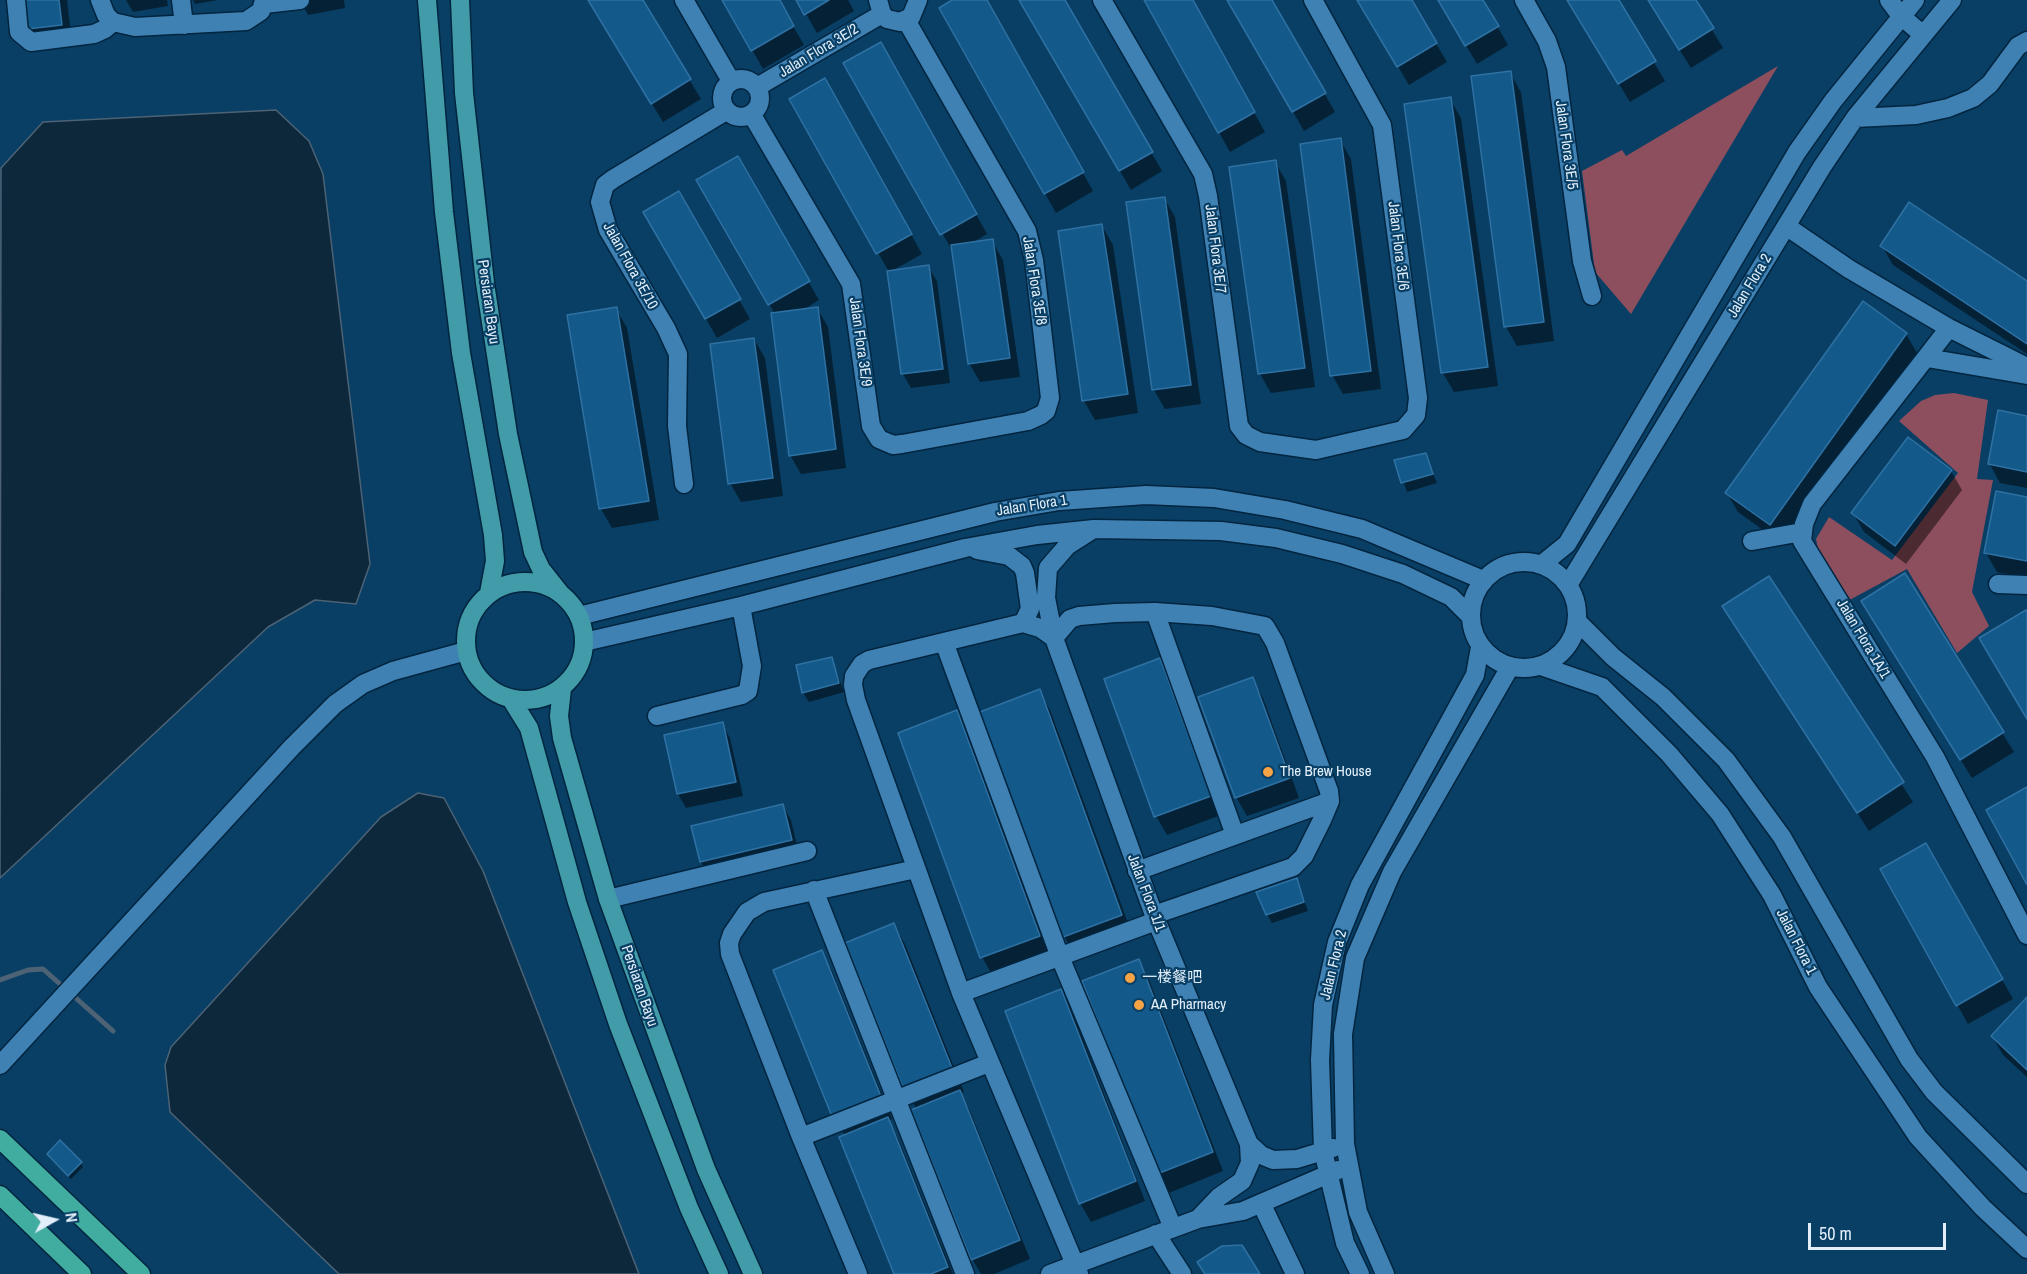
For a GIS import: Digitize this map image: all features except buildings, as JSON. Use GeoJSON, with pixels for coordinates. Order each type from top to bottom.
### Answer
{"type":"FeatureCollection","features":[{"type":"Feature","properties":{"kind":"highway"},"geometry":{"type":"LineString","coordinates":[[0,1139],[141,1274]]}},
{"type":"Feature","properties":{"kind":"highway"},"geometry":{"type":"LineString","coordinates":[[0,1195],[82,1274]]}},
{"type":"Feature","properties":{"kind":"main road"},"geometry":{"type":"LineString","coordinates":[[427,0],[444,212],[460,352],[493,535],[495,561],[489,593]]}},
{"type":"Feature","properties":{"kind":"main road","name":"Persiaran Bayu"},"geometry":{"type":"LineString","coordinates":[[459,0],[464,93],[483,271],[507,422],[533,552],[541,569],[579,616],[584,642],[578,668],[562,689],[559,716],[562,738],[608,899],[706,1169],[753,1274]]}},
{"type":"Feature","properties":{"kind":"main road"},"geometry":{"type":"LineString","coordinates":[[560,593],[546,585],[516,582],[489,593],[477,605],[469,619],[465,634],[466,651],[471,668],[481,682],[495,693],[511,699],[529,701],[546,697],[562,689]]}},
{"type":"Feature","properties":{"kind":"main road"},"geometry":{"type":"LineString","coordinates":[[511,699],[529,728],[577,902],[618,1024],[689,1208],[719,1274]]}},
{"type":"Feature","properties":{"kind":"street"},"geometry":{"type":"LineString","coordinates":[[16,0],[20,32],[26,40],[31,42],[94,34],[113,22]]}},
{"type":"Feature","properties":{"kind":"street"},"geometry":{"type":"LineString","coordinates":[[100,0],[106,15],[113,22],[135,27],[246,21],[261,7],[300,0]]}},
{"type":"Feature","properties":{"kind":"street"},"geometry":{"type":"LineString","coordinates":[[181,0],[184,25]]}},
{"type":"Feature","properties":{"kind":"street"},"geometry":{"type":"LineString","coordinates":[[684,0],[731,81]]}},
{"type":"Feature","properties":{"kind":"street"},"geometry":{"type":"LineString","coordinates":[[880,7],[893,22],[906,20],[915,12],[918,0]]}},
{"type":"Feature","properties":{"kind":"street","name":"Jalan Flora 3E/7"},"geometry":{"type":"LineString","coordinates":[[1102,0],[1203,174],[1208,196],[1239,426],[1246,435],[1260,442],[1308,450],[1330,447]]}},
{"type":"Feature","properties":{"kind":"street","name":"Jalan Flora 3E/6"},"geometry":{"type":"LineString","coordinates":[[1313,0],[1382,125],[1418,398],[1416,415],[1403,430],[1330,447]]}},
{"type":"Feature","properties":{"kind":"street","name":"Jalan Flora 3E/5"},"geometry":{"type":"LineString","coordinates":[[1524,0],[1547,41],[1556,67],[1582,261],[1592,296]]}},
{"type":"Feature","properties":{"kind":"street"},"geometry":{"type":"LineString","coordinates":[[1889,0],[1901,16],[1922,34]]}},
{"type":"Feature","properties":{"kind":"street","name":"Jalan Flora 2"},"geometry":{"type":"LineString","coordinates":[[1541,565],[1568,544],[1797,152],[1833,101],[1915,0]]}},
{"type":"Feature","properties":{"kind":"street","name":"Jalan Flora 2"},"geometry":{"type":"LineString","coordinates":[[1568,585],[1786,226],[1855,118],[1952,0]]}},
{"type":"Feature","properties":{"kind":"street","name":"Jalan Flora 3E/2"},"geometry":{"type":"LineString","coordinates":[[757,87],[880,7]]}},
{"type":"Feature","properties":{"kind":"street","name":"Jalan Flora 3E/8"},"geometry":{"type":"LineString","coordinates":[[906,20],[1022,222],[1034,260],[1049,405],[1041,415],[1028,421],[960,432]]}},
{"type":"Feature","properties":{"kind":"street"},"geometry":{"type":"LineString","coordinates":[[1855,118],[1916,115],[1948,108],[1973,98],[1990,84],[2018,46],[2027,41]]}},
{"type":"Feature","properties":{"kind":"street"},"geometry":{"type":"LineString","coordinates":[[742,79],[757,87],[759,105],[752,115],[735,117],[726,111],[721,98],[731,81],[742,79]]}},
{"type":"Feature","properties":{"kind":"street","name":"Jalan Flora 3E/10"},"geometry":{"type":"LineString","coordinates":[[684,483],[676,426],[678,354],[666,328],[608,230],[600,202],[605,185],[613,178],[726,111]]}},
{"type":"Feature","properties":{"kind":"street","name":"Jalan Flora 3E/9"},"geometry":{"type":"LineString","coordinates":[[752,115],[851,284],[871,426],[874,433],[884,443],[893,445],[960,432]]}},
{"type":"Feature","properties":{"kind":"street"},"geometry":{"type":"LineString","coordinates":[[1786,226],[1849,269],[1950,328],[2027,367]]}},
{"type":"Feature","properties":{"kind":"street"},"geometry":{"type":"LineString","coordinates":[[1752,541],[1802,532],[1812,504],[1950,328]]}},
{"type":"Feature","properties":{"kind":"street"},"geometry":{"type":"LineString","coordinates":[[1926,358],[2027,375]]}},
{"type":"Feature","properties":{"kind":"street","name":"Jalan Flora 1"},"geometry":{"type":"LineString","coordinates":[[579,616],[995,512],[1059,501],[1146,495],[1214,498],[1285,510],[1351,527],[1484,580]]}},
{"type":"Feature","properties":{"kind":"street","name":"Jalan Flora 1"},"geometry":{"type":"LineString","coordinates":[[584,642],[741,606],[965,548],[1037,534],[1095,529],[1221,531],[1287,541],[1342,554],[1403,574],[1451,597],[1470,616],[1473,632],[1480,646]]}},
{"type":"Feature","properties":{"kind":"street","name":"Jalan Flora 1/1"},"geometry":{"type":"LineString","coordinates":[[1095,529],[1067,546],[1048,568],[1046,598],[1054,638],[1155,918],[1249,1144]]}},
{"type":"Feature","properties":{"kind":"street","name":"Jalan Flora 1A/1"},"geometry":{"type":"LineString","coordinates":[[1802,532],[1804,547],[1935,757],[2027,935]]}},
{"type":"Feature","properties":{"kind":"street"},"geometry":{"type":"LineString","coordinates":[[965,548],[1009,556],[1022,566],[1030,609],[1023,623]]}},
{"type":"Feature","properties":{"kind":"street"},"geometry":{"type":"LineString","coordinates":[[1470,616],[1476,591],[1496,570],[1510,563],[1526,561],[1541,565],[1556,573],[1568,585],[1576,602],[1577,621],[1574,636],[1566,649],[1555,659],[1541,666]]}},
{"type":"Feature","properties":{"kind":"street"},"geometry":{"type":"LineString","coordinates":[[1998,584],[2027,585]]}},
{"type":"Feature","properties":{"kind":"street"},"geometry":{"type":"LineString","coordinates":[[657,716],[742,695],[748,691],[752,666],[741,606]]}},
{"type":"Feature","properties":{"kind":"street"},"geometry":{"type":"LineString","coordinates":[[1155,612],[1235,835]]}},
{"type":"Feature","properties":{"kind":"street"},"geometry":{"type":"LineString","coordinates":[[961,993],[1293,867],[1304,856],[1329,801],[1329,791],[1285,668],[1265,626],[1212,616],[1155,612],[1079,616],[1065,624],[1054,638],[1040,628],[1023,623],[869,660],[862,664],[854,676],[853,685],[961,993],[988,1063],[1076,1269]]}},
{"type":"Feature","properties":{"kind":"street"},"geometry":{"type":"LineString","coordinates":[[1577,621],[1613,657],[1663,697],[1726,760],[1782,837],[1909,1059],[1934,1092],[2027,1184]]}},
{"type":"Feature","properties":{"kind":"street"},"geometry":{"type":"LineString","coordinates":[[944,642],[1060,957],[1182,1274]]}},
{"type":"Feature","properties":{"kind":"street"},"geometry":{"type":"LineString","coordinates":[[1480,646],[1493,660],[1510,668]]}},
{"type":"Feature","properties":{"kind":"street","name":"Jalan Flora 2"},"geometry":{"type":"LineString","coordinates":[[1360,1274],[1345,1242],[1323,1151],[1320,1060],[1323,1016],[1337,942],[1360,885],[1475,675],[1480,646]]}},
{"type":"Feature","properties":{"kind":"street"},"geometry":{"type":"LineString","coordinates":[[0,1065],[334,704],[363,684],[393,671],[466,651]]}},
{"type":"Feature","properties":{"kind":"street","name":"Jalan Flora 1"},"geometry":{"type":"LineString","coordinates":[[1510,668],[1526,669],[1541,666],[1602,687],[1677,762],[1720,814],[1773,896],[1818,987],[1918,1137],[1983,1208],[2027,1249]]}},
{"type":"Feature","properties":{"kind":"street","name":"Jalan Flora 2"},"geometry":{"type":"LineString","coordinates":[[1385,1274],[1358,1212],[1347,1167],[1343,1034],[1355,958],[1392,872],[1510,668]]}},
{"type":"Feature","properties":{"kind":"street"},"geometry":{"type":"LineString","coordinates":[[1137,871],[1329,801]]}},
{"type":"Feature","properties":{"kind":"street"},"geometry":{"type":"LineString","coordinates":[[608,899],[807,851]]}},
{"type":"Feature","properties":{"kind":"street"},"geometry":{"type":"LineString","coordinates":[[858,1274],[801,1137],[730,954],[729,943],[738,924],[755,906],[814,890],[916,869]]}},
{"type":"Feature","properties":{"kind":"street"},"geometry":{"type":"LineString","coordinates":[[814,890],[965,1274]]}},
{"type":"Feature","properties":{"kind":"street"},"geometry":{"type":"LineString","coordinates":[[801,1137],[988,1063]]}},
{"type":"Feature","properties":{"kind":"street"},"geometry":{"type":"LineString","coordinates":[[1249,1144],[1261,1155],[1273,1160],[1297,1159],[1345,1144]]}},
{"type":"Feature","properties":{"kind":"street"},"geometry":{"type":"LineString","coordinates":[[1198,1219],[1219,1197],[1242,1181],[1250,1163],[1249,1144]]}},
{"type":"Feature","properties":{"kind":"street"},"geometry":{"type":"LineString","coordinates":[[1050,1274],[1076,1269],[1198,1219],[1235,1213],[1347,1167]]}},
{"type":"Feature","properties":{"kind":"street"},"geometry":{"type":"LineString","coordinates":[[1261,1203],[1295,1274]]}},
{"type":"Feature","properties":{"kind":"shaded area"},"geometry":{"type":"Polygon","coordinates":[[[1778,66],[1631,314],[1595,272],[1582,171],[1622,150],[1626,156],[1778,66]]]}},
{"type":"Feature","properties":{"kind":"shaded area"},"geometry":{"type":"Polygon","coordinates":[[[1954,393],[1988,400],[1977,479],[1993,480],[1972,592],[1989,626],[1957,653],[1907,569],[1844,603],[1822,569],[1816,539],[1829,517],[1892,560],[1958,473],[1899,421],[1921,401],[1935,395],[1954,393]]]}},
{"type":"Feature","properties":{"kind":"water"},"geometry":{"type":"Polygon","coordinates":[[[276,110],[309,141],[323,174],[370,564],[356,604],[315,600],[268,627],[0,878],[1,168],[43,122],[276,110]]]}},
{"type":"Feature","properties":{"kind":"water"},"geometry":{"type":"Polygon","coordinates":[[[418,793],[444,798],[483,871],[639,1274],[339,1274],[170,1112],[165,1065],[171,1047],[381,817],[418,793]]]}},
{"type":"Feature","properties":{"kind":"waterway"},"geometry":{"type":"LineString","coordinates":[[0,980],[28,970],[43,969],[113,1031]]}},
{"type":"Feature","properties":{"kind":"place","name":"The Brew House"},"geometry":{"type":"Point","coordinates":[1268,772]}},
{"type":"Feature","properties":{"kind":"place","name":"一楼餐吧"},"geometry":{"type":"Point","coordinates":[1130,978]}},
{"type":"Feature","properties":{"kind":"place","name":"AA Pharmacy"},"geometry":{"type":"Point","coordinates":[1139,1005]}}]}
